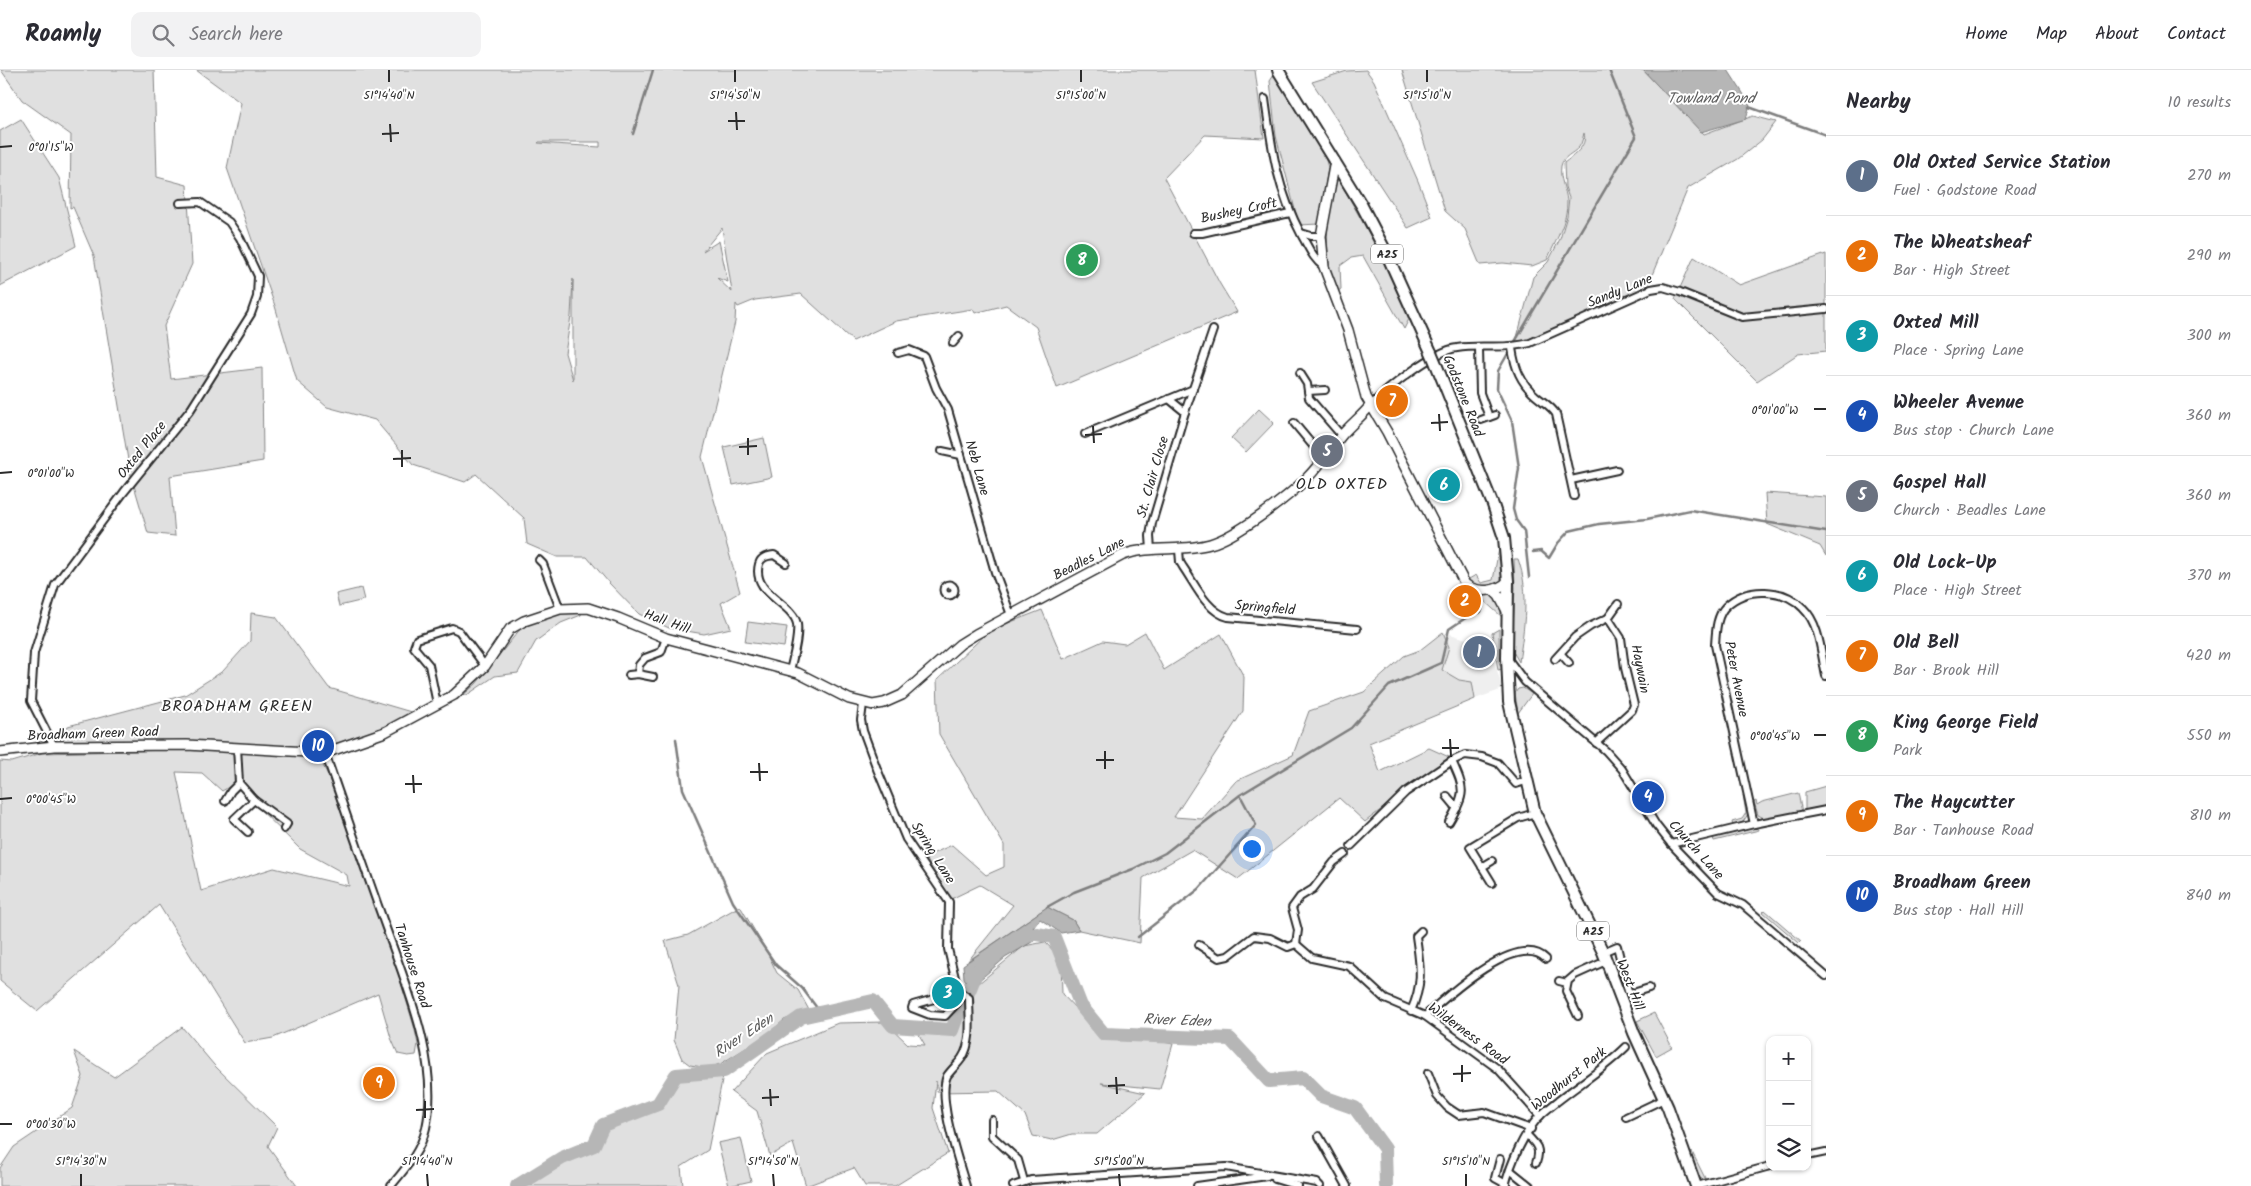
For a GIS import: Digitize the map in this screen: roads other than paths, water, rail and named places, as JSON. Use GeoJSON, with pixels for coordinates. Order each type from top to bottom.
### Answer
{"type":"FeatureCollection","features":[{"type":"Feature","properties":{"kind":"main road","name":"Godstone Road"},"geometry":{"type":"LineString","coordinates":[[1278,70],[1335,161],[1384,248],[1436,364],[1500,524],[1507,557],[1507,658]]}},
{"type":"Feature","properties":{"kind":"main road","name":"A25"},"geometry":{"type":"LineString","coordinates":[[1507,658],[1508,681]]}},
{"type":"Feature","properties":{"kind":"main road","name":"West Hill"},"geometry":{"type":"LineString","coordinates":[[1508,681],[1509,702],[1535,813],[1604,956],[1634,1033],[1664,1099],[1696,1186]]}},
{"type":"Feature","properties":{"kind":"street"},"geometry":{"type":"LineString","coordinates":[[1265,99],[1273,160],[1290,213],[1315,261],[1324,267]]}},
{"type":"Feature","properties":{"kind":"street"},"geometry":{"type":"LineString","coordinates":[[1335,161],[1321,236],[1324,267],[1348,330],[1366,397],[1387,432],[1465,584],[1474,590],[1493,590],[1508,581]]}},
{"type":"Feature","properties":{"kind":"street","name":"Oxted Place"},"geometry":{"type":"LineString","coordinates":[[54,746],[31,701],[34,653],[55,585],[124,492],[191,409],[251,314],[258,297],[258,276],[240,238],[229,222],[200,202],[180,203]]}},
{"type":"Feature","properties":{"kind":"street","name":"Bushey Croft"},"geometry":{"type":"LineString","coordinates":[[1193,233],[1202,233],[1290,213]]}},
{"type":"Feature","properties":{"kind":"street"},"geometry":{"type":"LineString","coordinates":[[1300,233],[1321,236]]}},
{"type":"Feature","properties":{"kind":"street","name":"Sandy Lane"},"geometry":{"type":"LineString","coordinates":[[1370,406],[1437,354],[1455,348],[1509,348],[1539,339],[1651,289],[1663,287],[1742,317],[1826,309]]}},
{"type":"Feature","properties":{"kind":"street","name":"St. Clair Close"},"geometry":{"type":"LineString","coordinates":[[1151,550],[1150,536],[1152,523],[1192,389],[1213,330]]}},
{"type":"Feature","properties":{"kind":"street"},"geometry":{"type":"LineString","coordinates":[[953,343],[959,336]]}},
{"type":"Feature","properties":{"kind":"street"},"geometry":{"type":"LineString","coordinates":[[1479,348],[1480,393],[1492,416],[1481,420]]}},
{"type":"Feature","properties":{"kind":"street"},"geometry":{"type":"LineString","coordinates":[[1509,348],[1519,376],[1527,387],[1551,407],[1556,414],[1574,496]]}},
{"type":"Feature","properties":{"kind":"street","name":"Neb Lane"},"geometry":{"type":"LineString","coordinates":[[898,353],[909,350],[924,356],[936,388],[948,410],[995,572],[1011,615]]}},
{"type":"Feature","properties":{"kind":"street"},"geometry":{"type":"LineString","coordinates":[[1300,373],[1307,384],[1309,398],[1341,435]]}},
{"type":"Feature","properties":{"kind":"street"},"geometry":{"type":"LineString","coordinates":[[1085,434],[1192,389]]}},
{"type":"Feature","properties":{"kind":"street"},"geometry":{"type":"LineString","coordinates":[[1308,391],[1325,390]]}},
{"type":"Feature","properties":{"kind":"street"},"geometry":{"type":"LineString","coordinates":[[1169,399],[1185,412]]}},
{"type":"Feature","properties":{"kind":"street","name":"Beadles Lane"},"geometry":{"type":"LineString","coordinates":[[1011,615],[1124,554],[1151,550],[1179,550],[1208,545],[1232,535],[1300,485],[1324,459],[1341,435],[1370,406]]}},
{"type":"Feature","properties":{"kind":"street"},"geometry":{"type":"LineString","coordinates":[[1294,423],[1324,459]]}},
{"type":"Feature","properties":{"kind":"street"},"geometry":{"type":"LineString","coordinates":[[942,451],[961,456]]}},
{"type":"Feature","properties":{"kind":"street"},"geometry":{"type":"LineString","coordinates":[[1571,480],[1617,470]]}},
{"type":"Feature","properties":{"kind":"street","name":"Springfield"},"geometry":{"type":"LineString","coordinates":[[1179,550],[1180,562],[1183,567],[1212,609],[1219,614],[1228,617],[1357,629]]}},
{"type":"Feature","properties":{"kind":"street"},"geometry":{"type":"LineString","coordinates":[[786,563],[774,555],[767,556],[760,561],[758,569],[764,588],[793,615],[797,624],[790,671]]}},
{"type":"Feature","properties":{"kind":"street"},"geometry":{"type":"LineString","coordinates":[[540,560],[560,609]]}},
{"type":"Feature","properties":{"kind":"street"},"geometry":{"type":"LineString","coordinates":[[1474,590],[1474,601],[1478,609]]}},
{"type":"Feature","properties":{"kind":"street"},"geometry":{"type":"LineString","coordinates":[[1493,590],[1499,596],[1508,614]]}},
{"type":"Feature","properties":{"kind":"street","name":"Peter Avenue"},"geometry":{"type":"LineString","coordinates":[[1754,824],[1715,645],[1716,624],[1726,606],[1746,595],[1766,592],[1785,595],[1803,608],[1813,622],[1826,676]]}},
{"type":"Feature","properties":{"kind":"street"},"geometry":{"type":"LineString","coordinates":[[1555,659],[1583,631],[1608,618],[1618,604]]}},
{"type":"Feature","properties":{"kind":"street","name":"Hall Hill"},"geometry":{"type":"LineString","coordinates":[[325,753],[385,732],[454,696],[485,666],[498,644],[510,630],[524,621],[560,609],[588,608],[666,638],[790,671],[832,692],[863,704],[884,703],[894,700],[918,682],[960,644],[1011,615]]}},
{"type":"Feature","properties":{"kind":"street","name":"Haywain"},"geometry":{"type":"LineString","coordinates":[[1596,743],[1632,710],[1634,705],[1625,668],[1621,638],[1608,618]]}},
{"type":"Feature","properties":{"kind":"street"},"geometry":{"type":"LineString","coordinates":[[436,704],[429,665],[414,646],[417,639],[452,628],[459,631],[485,666]]}},
{"type":"Feature","properties":{"kind":"street"},"geometry":{"type":"LineString","coordinates":[[638,674],[639,665],[645,658],[660,652],[666,638]]}},
{"type":"Feature","properties":{"kind":"street"},"geometry":{"type":"LineString","coordinates":[[1561,654],[1569,663]]}},
{"type":"Feature","properties":{"kind":"street","name":"Church Lane"},"geometry":{"type":"LineString","coordinates":[[1507,658],[1524,680],[1596,743],[1622,769],[1656,825],[1671,844],[1718,892],[1743,905],[1826,976]]}},
{"type":"Feature","properties":{"kind":"street"},"geometry":{"type":"LineString","coordinates":[[629,675],[638,674],[653,677]]}},
{"type":"Feature","properties":{"kind":"street"},"geometry":{"type":"LineString","coordinates":[[1508,681],[1524,680]]}},
{"type":"Feature","properties":{"kind":"street","name":"Spring Lane"},"geometry":{"type":"LineString","coordinates":[[863,704],[861,720],[863,731],[906,839],[948,902],[948,949],[957,986],[960,992],[969,998],[970,1034],[963,1057],[947,1077],[945,1094],[949,1127],[966,1186]]}},
{"type":"Feature","properties":{"kind":"street","name":"Broadham Green Road"},"geometry":{"type":"LineString","coordinates":[[0,752],[54,746],[187,744],[325,753]]}},
{"type":"Feature","properties":{"kind":"street"},"geometry":{"type":"LineString","coordinates":[[237,747],[239,783],[254,800],[288,824],[284,829]]}},
{"type":"Feature","properties":{"kind":"street","name":"Tanhouse Road"},"geometry":{"type":"LineString","coordinates":[[325,753],[410,996],[426,1065],[429,1097],[424,1137],[418,1150],[392,1186]]}},
{"type":"Feature","properties":{"kind":"street"},"geometry":{"type":"LineString","coordinates":[[1351,846],[1406,792],[1452,761],[1465,756],[1482,757],[1498,763],[1516,784],[1526,781]]}},
{"type":"Feature","properties":{"kind":"street"},"geometry":{"type":"LineString","coordinates":[[1449,822],[1462,797],[1463,785],[1452,761]]}},
{"type":"Feature","properties":{"kind":"street"},"geometry":{"type":"LineString","coordinates":[[225,801],[239,783]]}},
{"type":"Feature","properties":{"kind":"street"},"geometry":{"type":"LineString","coordinates":[[1447,796],[1457,808]]}},
{"type":"Feature","properties":{"kind":"street"},"geometry":{"type":"LineString","coordinates":[[248,832],[234,819],[254,800]]}},
{"type":"Feature","properties":{"kind":"street"},"geometry":{"type":"LineString","coordinates":[[1671,844],[1754,824],[1826,810]]}},
{"type":"Feature","properties":{"kind":"street"},"geometry":{"type":"LineString","coordinates":[[1492,883],[1470,847],[1518,818],[1535,813]]}},
{"type":"Feature","properties":{"kind":"street"},"geometry":{"type":"LineString","coordinates":[[1199,945],[1219,958],[1228,956],[1254,936],[1270,938],[1288,947],[1296,944],[1298,930],[1292,908],[1300,897],[1314,889],[1334,862],[1344,854]]}},
{"type":"Feature","properties":{"kind":"street"},"geometry":{"type":"LineString","coordinates":[[1482,867],[1492,862]]}},
{"type":"Feature","properties":{"kind":"street"},"geometry":{"type":"LineString","coordinates":[[1411,1011],[1417,999],[1421,976],[1415,934]]}},
{"type":"Feature","properties":{"kind":"street","name":"Wilderness Road"},"geometry":{"type":"LineString","coordinates":[[1296,944],[1312,958],[1348,966],[1385,999],[1425,1016],[1498,1069],[1540,1116]]}},
{"type":"Feature","properties":{"kind":"street"},"geometry":{"type":"LineString","coordinates":[[1578,1016],[1566,991],[1567,983],[1575,975],[1617,946],[1628,991],[1634,993],[1649,988]]}},
{"type":"Feature","properties":{"kind":"street"},"geometry":{"type":"LineString","coordinates":[[1425,1016],[1472,977],[1496,961],[1529,950],[1540,953],[1546,959]]}},
{"type":"Feature","properties":{"kind":"street"},"geometry":{"type":"LineString","coordinates":[[1559,981],[1567,983]]}},
{"type":"Feature","properties":{"kind":"street"},"geometry":{"type":"LineString","coordinates":[[934,999],[913,1004],[912,1008],[930,1014],[945,1016],[957,1003],[960,992]]}},
{"type":"Feature","properties":{"kind":"street","name":"Woodhurst Park"},"geometry":{"type":"LineString","coordinates":[[1505,1185],[1518,1150],[1540,1116],[1608,1065],[1626,1047]]}},
{"type":"Feature","properties":{"kind":"street"},"geometry":{"type":"LineString","coordinates":[[1428,1072],[1437,1096],[1447,1107],[1459,1114],[1484,1112],[1529,1132],[1539,1147],[1540,1153],[1536,1162]]}},
{"type":"Feature","properties":{"kind":"street"},"geometry":{"type":"LineString","coordinates":[[1626,1117],[1664,1099]]}},
{"type":"Feature","properties":{"kind":"street"},"geometry":{"type":"LineString","coordinates":[[992,1120],[992,1136],[1018,1160],[1024,1181]]}},
{"type":"Feature","properties":{"kind":"street"},"geometry":{"type":"LineString","coordinates":[[1319,1136],[1347,1186]]}},
{"type":"Feature","properties":{"kind":"street"},"geometry":{"type":"LineString","coordinates":[[1811,1155],[1826,1152]]}},
{"type":"Feature","properties":{"kind":"street"},"geometry":{"type":"LineString","coordinates":[[1500,1159],[1495,1178],[1505,1185]]}},
{"type":"Feature","properties":{"kind":"street"},"geometry":{"type":"LineString","coordinates":[[1013,1186],[1024,1181],[1226,1167],[1317,1183],[1320,1186]]}},
{"type":"Feature","properties":{"kind":"street"},"geometry":{"type":"LineString","coordinates":[[1696,1186],[1766,1167]]}},
{"type":"Feature","properties":{"kind":"street"},"geometry":{"type":"LineString","coordinates":[[1510,1170],[1530,1186]]}},
{"type":"Feature","properties":{"kind":"street"},"geometry":{"type":"LineString","coordinates":[[1266,1176],[1298,1186]]}},
{"type":"Feature","properties":{"kind":"street"},"geometry":{"type":"LineString","coordinates":[[1197,1186],[1274,1176]]}},
{"type":"Feature","properties":{"kind":"water","name":"Towland Pond"},"geometry":{"type":"Polygon","coordinates":[[[1643,70],[1728,70],[1750,104],[1746,119],[1701,132],[1643,70]]]}},
{"type":"Feature","properties":{"kind":"water"},"geometry":{"type":"Polygon","coordinates":[[[1047,907],[1073,920],[1079,930],[1061,933],[1040,919],[1033,928],[1048,931],[1054,937],[1042,936],[1005,958],[970,988],[964,978],[963,965],[1047,907]]]}},
{"type":"Feature","properties":{"kind":"waterway"},"geometry":{"type":"LineString","coordinates":[[633,134],[653,70]]}},
{"type":"Feature","properties":{"kind":"waterway"},"geometry":{"type":"LineString","coordinates":[[1513,345],[1636,137],[1609,70]]}},
{"type":"Feature","properties":{"kind":"waterway"},"geometry":{"type":"LineString","coordinates":[[1749,107],[1826,135]]}},
{"type":"Feature","properties":{"kind":"waterway"},"geometry":{"type":"LineString","coordinates":[[1510,350],[1498,371],[1497,389],[1512,421],[1519,468],[1513,509],[1516,520],[1524,531],[1529,577]]}},
{"type":"Feature","properties":{"kind":"waterway"},"geometry":{"type":"LineString","coordinates":[[1533,552],[1541,551],[1549,558],[1558,543],[1569,531],[1599,524],[1647,519],[1690,510],[1826,532]]}},
{"type":"Feature","properties":{"kind":"waterway"},"geometry":{"type":"LineString","coordinates":[[1047,907],[1074,892],[1133,869],[1165,853],[1240,795],[1351,728],[1389,686],[1441,663],[1449,629],[1467,617]]}},
{"type":"Feature","properties":{"kind":"waterway"},"geometry":{"type":"LineString","coordinates":[[676,739],[683,789],[733,902],[776,965],[802,988],[820,1012]]}},
{"type":"Feature","properties":{"kind":"waterway"},"geometry":{"type":"LineString","coordinates":[[1138,937],[1199,889],[1256,825],[1240,795]]}},
{"type":"Feature","properties":{"kind":"waterway","name":"River Eden"},"geometry":{"type":"LineString","coordinates":[[1037,934],[1054,937],[1081,1006],[1104,1034],[1230,1039],[1269,1081],[1303,1078],[1321,1096],[1355,1108],[1385,1149],[1386,1186]]}},
{"type":"Feature","properties":{"kind":"waterway","name":"River Eden"},"geometry":{"type":"LineString","coordinates":[[969,991],[977,971]]}},
{"type":"Feature","properties":{"kind":"waterway","name":"River Eden"},"geometry":{"type":"LineString","coordinates":[[517,1186],[562,1158],[594,1145],[603,1125],[658,1104],[676,1075],[724,1071],[801,1017],[873,1001],[893,1026],[952,1030],[963,1000]]}},
{"type":"Feature","properties":{"kind":"place","name":"King George Field"},"geometry":{"type":"Point","coordinates":[1082,260]}},
{"type":"Feature","properties":{"kind":"place","name":"Old Bell"},"geometry":{"type":"Point","coordinates":[1392,401]}},
{"type":"Feature","properties":{"kind":"place","name":"Gospel Hall"},"geometry":{"type":"Point","coordinates":[1327,451]}},
{"type":"Feature","properties":{"kind":"place","name":"Old Lock-Up"},"geometry":{"type":"Point","coordinates":[1444,485]}},
{"type":"Feature","properties":{"kind":"place","name":"The Wheatsheaf"},"geometry":{"type":"Point","coordinates":[1465,601]}},
{"type":"Feature","properties":{"kind":"place","name":"Old Oxted Service Station"},"geometry":{"type":"Point","coordinates":[1479,652]}},
{"type":"Feature","properties":{"kind":"place","name":"Broadham Green"},"geometry":{"type":"Point","coordinates":[318,746]}},
{"type":"Feature","properties":{"kind":"place","name":"Wheeler Avenue"},"geometry":{"type":"Point","coordinates":[1648,797]}},
{"type":"Feature","properties":{"kind":"place","name":"Oxted Mill"},"geometry":{"type":"Point","coordinates":[948,993]}},
{"type":"Feature","properties":{"kind":"place","name":"The Haycutter"},"geometry":{"type":"Point","coordinates":[379,1083]}},
{"type":"Feature","properties":{"kind":"district","name":"OLD OXTED"},"geometry":{"type":"Point","coordinates":[1342,484]}},
{"type":"Feature","properties":{"kind":"district","name":"BROADHAM GREEN"},"geometry":{"type":"Point","coordinates":[237,706]}}]}
